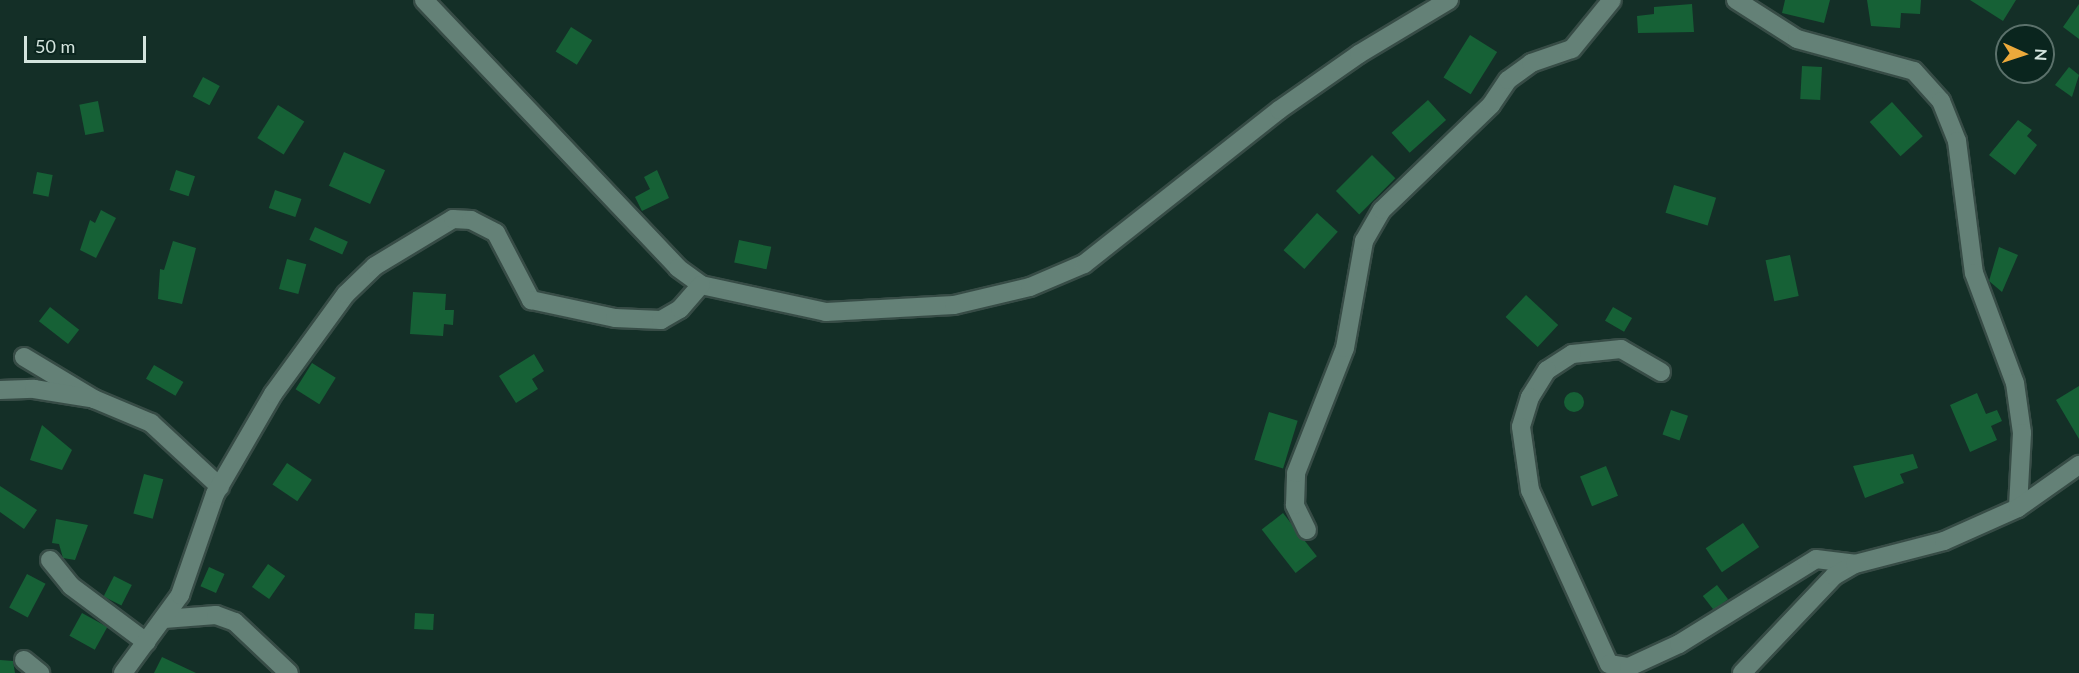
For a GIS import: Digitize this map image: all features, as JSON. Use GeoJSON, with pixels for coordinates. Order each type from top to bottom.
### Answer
{"type":"FeatureCollection","features":[{"type":"Feature","properties":{"kind":"street"},"geometry":{"type":"LineString","coordinates":[[424,0],[678,268],[701,285],[826,312],[954,305],[1030,287],[1084,264],[1279,110],[1449,0]]}},
{"type":"Feature","properties":{"kind":"street"},"geometry":{"type":"LineString","coordinates":[[1306,530],[1295,505],[1296,473],[1345,348],[1364,241],[1382,210],[1491,105],[1508,80],[1531,63],[1572,49],[1612,0]]}},
{"type":"Feature","properties":{"kind":"street"},"geometry":{"type":"LineString","coordinates":[[1736,0],[1797,39],[1914,71],[1941,101],[1957,141],[1974,273],[2015,383],[2022,433],[2018,508]]}},
{"type":"Feature","properties":{"kind":"street"},"geometry":{"type":"LineString","coordinates":[[123,673],[180,595],[220,487],[273,394],[346,294],[375,266],[453,219],[471,220],[496,233],[531,300],[615,318],[662,320],[680,309],[701,285]]}},
{"type":"Feature","properties":{"kind":"street"},"geometry":{"type":"LineString","coordinates":[[1661,372],[1621,349],[1572,354],[1547,370],[1530,397],[1521,427],[1530,490],[1602,656],[1620,667],[1646,661],[1739,609],[1792,570],[1816,559],[1855,564]]}},
{"type":"Feature","properties":{"kind":"street"},"geometry":{"type":"LineString","coordinates":[[24,357],[94,399],[151,423],[220,487]]}},
{"type":"Feature","properties":{"kind":"street"},"geometry":{"type":"LineString","coordinates":[[0,390],[34,389],[94,399]]}},
{"type":"Feature","properties":{"kind":"street"},"geometry":{"type":"LineString","coordinates":[[1742,673],[1834,576],[1855,564],[1944,541],[2018,508],[2079,465]]}},
{"type":"Feature","properties":{"kind":"street"},"geometry":{"type":"LineString","coordinates":[[50,560],[71,586],[146,642]]}},
{"type":"Feature","properties":{"kind":"street"},"geometry":{"type":"LineString","coordinates":[[164,619],[216,615],[235,622],[290,673]]}},
{"type":"Feature","properties":{"kind":"street"},"geometry":{"type":"LineString","coordinates":[[24,660],[40,673]]}},
{"type":"Feature","properties":{"kind":"building"},"geometry":{"type":"Polygon","coordinates":[[[1785,0],[1830,0],[1824,23],[1782,13],[1785,0]]]}},
{"type":"Feature","properties":{"kind":"building"},"geometry":{"type":"Polygon","coordinates":[[[1867,0],[1921,0],[1920,14],[1901,13],[1900,28],[1871,26],[1867,0]]]}},
{"type":"Feature","properties":{"kind":"building"},"geometry":{"type":"Polygon","coordinates":[[[1970,0],[2016,0],[2003,21],[1970,0]]]}},
{"type":"Feature","properties":{"kind":"building"},"geometry":{"type":"Polygon","coordinates":[[[1692,4],[1694,32],[1638,33],[1637,16],[1654,14],[1654,7],[1692,4]]]}},
{"type":"Feature","properties":{"kind":"building"},"geometry":{"type":"Polygon","coordinates":[[[2079,4],[2079,39],[2063,27],[2079,4]]]}},
{"type":"Feature","properties":{"kind":"building"},"geometry":{"type":"Polygon","coordinates":[[[571,27],[592,40],[577,65],[556,52],[571,27]]]}},
{"type":"Feature","properties":{"kind":"building"},"geometry":{"type":"Polygon","coordinates":[[[1470,35],[1497,52],[1471,94],[1444,77],[1470,35]]]}},
{"type":"Feature","properties":{"kind":"building"},"geometry":{"type":"Polygon","coordinates":[[[1802,66],[1822,67],[1820,100],[1800,99],[1802,66]]]}},
{"type":"Feature","properties":{"kind":"building"},"geometry":{"type":"Polygon","coordinates":[[[2069,67],[2079,75],[2072,97],[2055,85],[2069,67]]]}},
{"type":"Feature","properties":{"kind":"building"},"geometry":{"type":"Polygon","coordinates":[[[203,77],[220,86],[209,105],[193,96],[203,77]]]}},
{"type":"Feature","properties":{"kind":"building"},"geometry":{"type":"Polygon","coordinates":[[[1428,100],[1446,120],[1410,153],[1392,133],[1428,100]]]}},
{"type":"Feature","properties":{"kind":"building"},"geometry":{"type":"Polygon","coordinates":[[[98,101],[104,131],[85,135],[79,105],[98,101]]]}},
{"type":"Feature","properties":{"kind":"building"},"geometry":{"type":"Polygon","coordinates":[[[1892,102],[1923,136],[1900,156],[1870,122],[1892,102]]]}},
{"type":"Feature","properties":{"kind":"building"},"geometry":{"type":"Polygon","coordinates":[[[278,105],[304,121],[284,155],[257,138],[278,105]]]}},
{"type":"Feature","properties":{"kind":"building"},"geometry":{"type":"Polygon","coordinates":[[[2018,120],[2032,130],[2027,136],[2037,145],[2015,175],[1989,155],[2018,120]]]}},
{"type":"Feature","properties":{"kind":"building"},"geometry":{"type":"Polygon","coordinates":[[[344,152],[385,170],[370,204],[329,186],[344,152]]]}},
{"type":"Feature","properties":{"kind":"building"},"geometry":{"type":"Polygon","coordinates":[[[1372,155],[1395,178],[1359,214],[1336,191],[1372,155]]]}},
{"type":"Feature","properties":{"kind":"building"},"geometry":{"type":"Polygon","coordinates":[[[176,170],[195,176],[189,196],[170,190],[176,170]]]}},
{"type":"Feature","properties":{"kind":"building"},"geometry":{"type":"Polygon","coordinates":[[[657,170],[669,198],[642,211],[635,197],[650,189],[644,177],[657,170]]]}},
{"type":"Feature","properties":{"kind":"building"},"geometry":{"type":"Polygon","coordinates":[[[37,172],[53,175],[49,197],[33,194],[37,172]]]}},
{"type":"Feature","properties":{"kind":"building"},"geometry":{"type":"Polygon","coordinates":[[[1674,185],[1716,198],[1708,226],[1666,213],[1674,185]]]}},
{"type":"Feature","properties":{"kind":"building"},"geometry":{"type":"Polygon","coordinates":[[[275,190],[301,199],[295,217],[269,208],[275,190]]]}},
{"type":"Feature","properties":{"kind":"building"},"geometry":{"type":"Polygon","coordinates":[[[101,210],[116,218],[96,258],[80,250],[90,220],[95,223],[101,210]]]}},
{"type":"Feature","properties":{"kind":"building"},"geometry":{"type":"Polygon","coordinates":[[[1317,213],[1338,232],[1304,269],[1284,250],[1317,213]]]}},
{"type":"Feature","properties":{"kind":"building"},"geometry":{"type":"Polygon","coordinates":[[[315,227],[348,242],[342,254],[309,240],[315,227]]]}},
{"type":"Feature","properties":{"kind":"building"},"geometry":{"type":"Polygon","coordinates":[[[739,240],[771,247],[766,269],[734,262],[739,240]]]}},
{"type":"Feature","properties":{"kind":"building"},"geometry":{"type":"Polygon","coordinates":[[[173,241],[196,248],[182,304],[158,299],[160,269],[164,270],[173,241]]]}},
{"type":"Feature","properties":{"kind":"building"},"geometry":{"type":"Polygon","coordinates":[[[1999,247],[2018,255],[2002,292],[1989,281],[1999,247]]]}},
{"type":"Feature","properties":{"kind":"building"},"geometry":{"type":"Polygon","coordinates":[[[1790,255],[1799,296],[1774,301],[1766,260],[1790,255]]]}},
{"type":"Feature","properties":{"kind":"building"},"geometry":{"type":"Polygon","coordinates":[[[287,259],[306,264],[298,294],[279,289],[287,259]]]}},
{"type":"Feature","properties":{"kind":"building"},"geometry":{"type":"Polygon","coordinates":[[[413,292],[446,294],[445,310],[454,310],[453,325],[444,324],[443,336],[410,334],[413,292]]]}},
{"type":"Feature","properties":{"kind":"building"},"geometry":{"type":"Polygon","coordinates":[[[1526,295],[1558,325],[1538,347],[1506,317],[1526,295]]]}},
{"type":"Feature","properties":{"kind":"building"},"geometry":{"type":"Polygon","coordinates":[[[50,307],[79,330],[68,344],[39,321],[50,307]]]}},
{"type":"Feature","properties":{"kind":"building"},"geometry":{"type":"Polygon","coordinates":[[[1613,307],[1632,318],[1624,332],[1605,321],[1613,307]]]}},
{"type":"Feature","properties":{"kind":"building"},"geometry":{"type":"Polygon","coordinates":[[[534,354],[544,371],[532,379],[538,389],[516,403],[499,376],[534,354]]]}},
{"type":"Feature","properties":{"kind":"building"},"geometry":{"type":"Polygon","coordinates":[[[312,363],[336,378],[319,404],[296,389],[312,363]]]}},
{"type":"Feature","properties":{"kind":"building"},"geometry":{"type":"Polygon","coordinates":[[[154,365],[183,382],[175,396],[146,379],[154,365]]]}},
{"type":"Feature","properties":{"kind":"building"},"geometry":{"type":"Polygon","coordinates":[[[2079,386],[2079,439],[2056,400],[2079,386]]]}},
{"type":"Feature","properties":{"kind":"building"},"geometry":{"type":"Polygon","coordinates":[[[1570,392],[1578,392],[1584,398],[1584,406],[1578,412],[1570,412],[1564,406],[1564,398],[1570,392]]]}},
{"type":"Feature","properties":{"kind":"building"},"geometry":{"type":"Polygon","coordinates":[[[1977,393],[1986,414],[1997,410],[2002,421],[1991,426],[1997,440],[1970,452],[1950,405],[1977,393]]]}},
{"type":"Feature","properties":{"kind":"building"},"geometry":{"type":"Polygon","coordinates":[[[1671,410],[1688,416],[1680,440],[1663,435],[1671,410]]]}},
{"type":"Feature","properties":{"kind":"building"},"geometry":{"type":"Polygon","coordinates":[[[1269,412],[1298,421],[1283,469],[1254,460],[1269,412]]]}},
{"type":"Feature","properties":{"kind":"building"},"geometry":{"type":"Polygon","coordinates":[[[42,425],[72,450],[62,470],[30,460],[42,425]]]}},
{"type":"Feature","properties":{"kind":"building"},"geometry":{"type":"Polygon","coordinates":[[[1913,454],[1918,468],[1900,474],[1904,483],[1865,498],[1853,466],[1913,454]]]}},
{"type":"Feature","properties":{"kind":"building"},"geometry":{"type":"Polygon","coordinates":[[[287,463],[312,480],[297,501],[272,485],[287,463]]]}},
{"type":"Feature","properties":{"kind":"building"},"geometry":{"type":"Polygon","coordinates":[[[1606,466],[1618,496],[1592,506],[1580,476],[1606,466]]]}},
{"type":"Feature","properties":{"kind":"building"},"geometry":{"type":"Polygon","coordinates":[[[144,474],[163,479],[153,519],[133,514],[144,474]]]}},
{"type":"Feature","properties":{"kind":"building"},"geometry":{"type":"Polygon","coordinates":[[[0,486],[37,510],[24,529],[0,512],[0,486]]]}},
{"type":"Feature","properties":{"kind":"building"},"geometry":{"type":"Polygon","coordinates":[[[1283,513],[1317,556],[1296,573],[1262,530],[1283,513]]]}},
{"type":"Feature","properties":{"kind":"building"},"geometry":{"type":"Polygon","coordinates":[[[56,519],[88,525],[75,560],[63,558],[59,544],[52,543],[56,519]]]}},
{"type":"Feature","properties":{"kind":"building"},"geometry":{"type":"Polygon","coordinates":[[[1743,523],[1759,547],[1722,572],[1706,548],[1743,523]]]}},
{"type":"Feature","properties":{"kind":"building"},"geometry":{"type":"Polygon","coordinates":[[[268,564],[285,576],[269,599],[252,587],[268,564]]]}},
{"type":"Feature","properties":{"kind":"building"},"geometry":{"type":"Polygon","coordinates":[[[209,567],[225,574],[216,593],[200,586],[209,567]]]}},
{"type":"Feature","properties":{"kind":"building"},"geometry":{"type":"Polygon","coordinates":[[[27,574],[46,584],[28,617],[9,608],[27,574]]]}},
{"type":"Feature","properties":{"kind":"building"},"geometry":{"type":"Polygon","coordinates":[[[114,576],[132,585],[121,606],[104,596],[114,576]]]}},
{"type":"Feature","properties":{"kind":"building"},"geometry":{"type":"Polygon","coordinates":[[[1717,585],[1728,599],[1714,610],[1703,596],[1717,585]]]}},
{"type":"Feature","properties":{"kind":"building"},"geometry":{"type":"Polygon","coordinates":[[[82,613],[107,627],[95,650],[69,636],[82,613]]]}},
{"type":"Feature","properties":{"kind":"building"},"geometry":{"type":"Polygon","coordinates":[[[415,613],[434,614],[433,630],[414,629],[415,613]]]}},
{"type":"Feature","properties":{"kind":"building"},"geometry":{"type":"Polygon","coordinates":[[[162,657],[196,673],[154,673],[162,657]]]}},
{"type":"Feature","properties":{"kind":"building"},"geometry":{"type":"Polygon","coordinates":[[[0,660],[13,661],[15,673],[0,673],[0,660]]]}}]}
